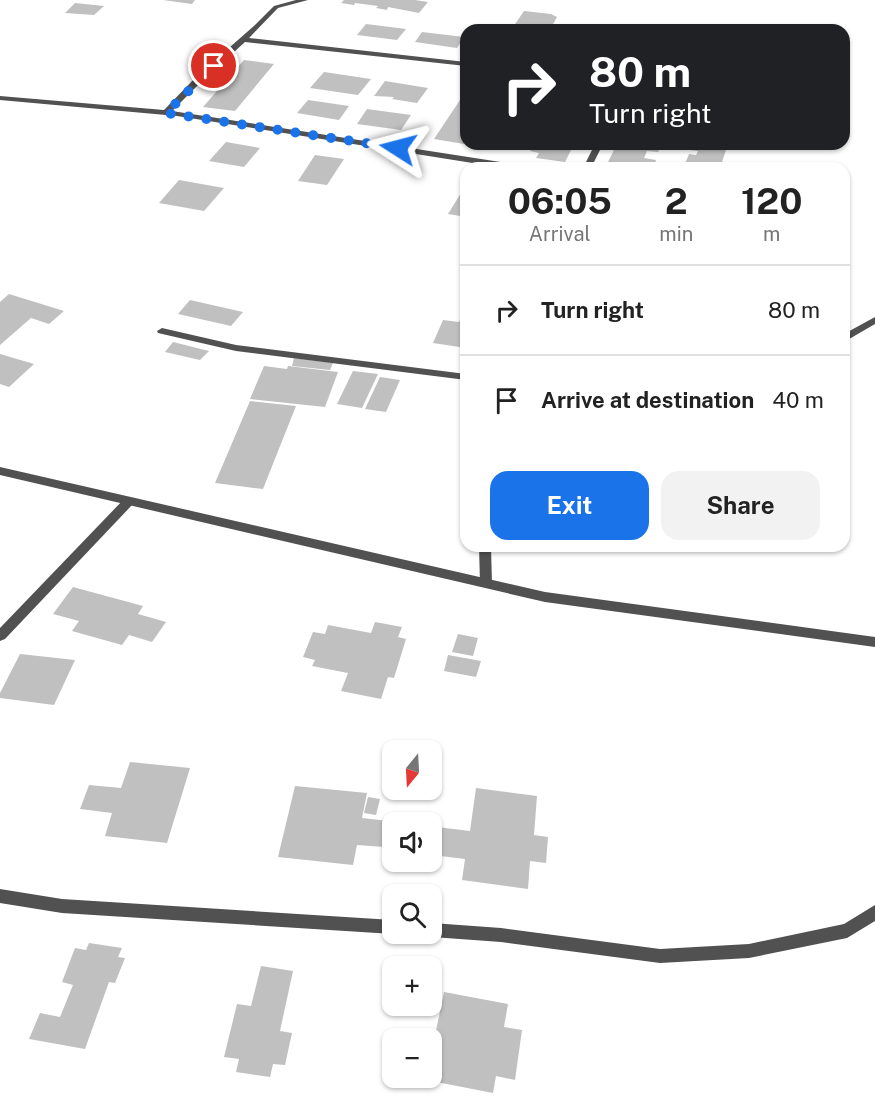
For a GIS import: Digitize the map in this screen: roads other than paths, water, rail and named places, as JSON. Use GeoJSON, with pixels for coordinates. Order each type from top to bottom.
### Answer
{"type":"FeatureCollection","features":[{"type":"Feature","properties":{"kind":"street"},"geometry":{"type":"LineString","coordinates":[[166,113],[276,7],[305,0]]}},
{"type":"Feature","properties":{"kind":"street"},"geometry":{"type":"LineString","coordinates":[[244,40],[460,63]]}},
{"type":"Feature","properties":{"kind":"street"},"geometry":{"type":"LineString","coordinates":[[0,98],[166,113],[481,162]]}},
{"type":"Feature","properties":{"kind":"street"},"geometry":{"type":"LineString","coordinates":[[850,335],[875,320]]}},
{"type":"Feature","properties":{"kind":"street"},"geometry":{"type":"LineString","coordinates":[[162,331],[236,348],[460,376]]}},
{"type":"Feature","properties":{"kind":"street"},"geometry":{"type":"LineString","coordinates":[[0,471],[545,597],[875,642]]}},
{"type":"Feature","properties":{"kind":"street"},"geometry":{"type":"LineString","coordinates":[[0,636],[129,501]]}},
{"type":"Feature","properties":{"kind":"street"},"geometry":{"type":"LineString","coordinates":[[485,552],[486,584]]}},
{"type":"Feature","properties":{"kind":"street"},"geometry":{"type":"LineString","coordinates":[[0,896],[62,906],[382,926]]}},
{"type":"Feature","properties":{"kind":"street"},"geometry":{"type":"LineString","coordinates":[[442,931],[501,935],[660,956],[749,951],[847,931],[875,912]]}}]}
